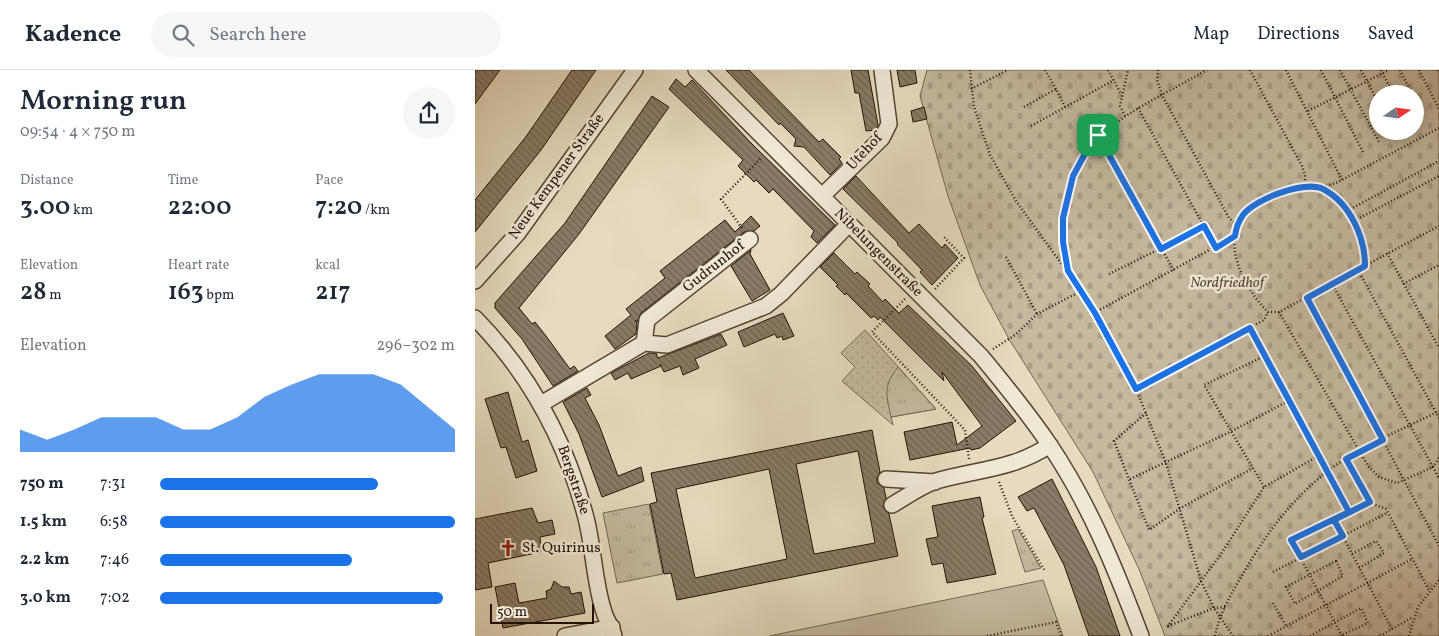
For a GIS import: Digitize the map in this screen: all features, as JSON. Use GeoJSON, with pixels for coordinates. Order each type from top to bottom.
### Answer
{"type":"FeatureCollection","features":[{"type":"Feature","properties":{"kind":"street","name":"Neue Kempener Straße"},"geometry":{"type":"LineString","coordinates":[[475,281],[518,233],[635,70]]}},
{"type":"Feature","properties":{"kind":"street","name":"Nibelungenstraße"},"geometry":{"type":"LineString","coordinates":[[696,70],[981,356],[1050,445],[1083,501],[1117,572],[1141,636]]}},
{"type":"Feature","properties":{"kind":"street","name":"Utehof"},"geometry":{"type":"LineString","coordinates":[[822,196],[882,138],[889,124],[890,114],[882,70]]}},
{"type":"Feature","properties":{"kind":"street"},"geometry":{"type":"LineString","coordinates":[[541,404],[644,343],[667,346],[766,306],[781,294],[849,224]]}},
{"type":"Feature","properties":{"kind":"street","name":"Gudrunhof"},"geometry":{"type":"LineString","coordinates":[[644,343],[647,320],[750,239]]}},
{"type":"Feature","properties":{"kind":"street","name":"Bergstraße"},"geometry":{"type":"LineString","coordinates":[[475,318],[512,360],[541,404],[567,456],[586,520],[604,613],[613,632]]}},
{"type":"Feature","properties":{"kind":"street"},"geometry":{"type":"LineString","coordinates":[[886,479],[935,482],[995,469],[1031,457],[1050,445]]}},
{"type":"Feature","properties":{"kind":"street"},"geometry":{"type":"LineString","coordinates":[[892,505],[935,482]]}},
{"type":"Feature","properties":{"kind":"street"},"geometry":{"type":"LineString","coordinates":[[565,636],[613,632]]}},
{"type":"Feature","properties":{"kind":"path"},"geometry":{"type":"LineString","coordinates":[[970,70],[971,89],[978,123],[998,171],[1016,201],[1068,271],[1095,313],[1136,389],[1166,463],[1201,581],[1214,608],[1233,636]]}},
{"type":"Feature","properties":{"kind":"path"},"geometry":{"type":"LineString","coordinates":[[971,89],[1008,70]]}},
{"type":"Feature","properties":{"kind":"path"},"geometry":{"type":"LineString","coordinates":[[1045,70],[1065,107]]}},
{"type":"Feature","properties":{"kind":"path"},"geometry":{"type":"LineString","coordinates":[[1108,70],[1122,95]]}},
{"type":"Feature","properties":{"kind":"path"},"geometry":{"type":"LineString","coordinates":[[1125,116],[1120,106],[1128,70]]}},
{"type":"Feature","properties":{"kind":"path"},"geometry":{"type":"LineString","coordinates":[[1158,70],[1157,80],[1163,95],[1229,218],[1237,225]]}},
{"type":"Feature","properties":{"kind":"path"},"geometry":{"type":"LineString","coordinates":[[1068,271],[1063,242],[1063,218],[1067,195],[1081,159],[1098,135],[1138,108],[1207,70]]}},
{"type":"Feature","properties":{"kind":"path"},"geometry":{"type":"LineString","coordinates":[[1250,70],[1301,166],[1305,176],[1305,188]]}},
{"type":"Feature","properties":{"kind":"path"},"geometry":{"type":"LineString","coordinates":[[1286,70],[1342,180]]}},
{"type":"Feature","properties":{"kind":"path"},"geometry":{"type":"LineString","coordinates":[[1321,70],[1363,152]]}},
{"type":"Feature","properties":{"kind":"path"},"geometry":{"type":"LineString","coordinates":[[1340,70],[1379,142]]}},
{"type":"Feature","properties":{"kind":"path"},"geometry":{"type":"LineString","coordinates":[[1361,70],[1369,85]]}},
{"type":"Feature","properties":{"kind":"path"},"geometry":{"type":"LineString","coordinates":[[1307,112],[1381,72],[1389,70]]}},
{"type":"Feature","properties":{"kind":"path"},"geometry":{"type":"LineString","coordinates":[[1400,70],[1408,85]]}},
{"type":"Feature","properties":{"kind":"path"},"geometry":{"type":"LineString","coordinates":[[1419,70],[1439,109]]}},
{"type":"Feature","properties":{"kind":"path"},"geometry":{"type":"LineString","coordinates":[[1381,72],[1388,85]]}},
{"type":"Feature","properties":{"kind":"path"},"geometry":{"type":"LineString","coordinates":[[1031,126],[1114,80]]}},
{"type":"Feature","properties":{"kind":"path"},"geometry":{"type":"LineString","coordinates":[[1024,107],[1056,89]]}},
{"type":"Feature","properties":{"kind":"path"},"geometry":{"type":"LineString","coordinates":[[1138,108],[1216,248]]}},
{"type":"Feature","properties":{"kind":"path"},"geometry":{"type":"LineString","coordinates":[[1268,312],[1249,288],[1238,268],[1235,257],[1237,225],[1244,213],[1265,198],[1305,188],[1321,188],[1342,180],[1439,128]]}},
{"type":"Feature","properties":{"kind":"path"},"geometry":{"type":"LineString","coordinates":[[1098,135],[1174,271]]}},
{"type":"Feature","properties":{"kind":"path","name":"Gudrunhof"},"geometry":{"type":"LineString","coordinates":[[750,239],[721,199],[772,147]]}},
{"type":"Feature","properties":{"kind":"path"},"geometry":{"type":"LineString","coordinates":[[1347,211],[1439,161]]}},
{"type":"Feature","properties":{"kind":"path"},"geometry":{"type":"LineString","coordinates":[[1354,221],[1439,176]]}},
{"type":"Feature","properties":{"kind":"path"},"geometry":{"type":"LineString","coordinates":[[1321,188],[1347,211],[1354,221],[1363,246],[1365,266]]}},
{"type":"Feature","properties":{"kind":"path"},"geometry":{"type":"LineString","coordinates":[[1109,274],[1204,226]]}},
{"type":"Feature","properties":{"kind":"path"},"geometry":{"type":"LineString","coordinates":[[1268,312],[1279,312],[1307,298],[1439,226]]}},
{"type":"Feature","properties":{"kind":"path"},"geometry":{"type":"LineString","coordinates":[[943,236],[964,258],[872,332],[965,430],[968,459],[975,458]]}},
{"type":"Feature","properties":{"kind":"path"},"geometry":{"type":"LineString","coordinates":[[1095,313],[1235,236]]}},
{"type":"Feature","properties":{"kind":"path"},"geometry":{"type":"LineString","coordinates":[[1387,253],[1439,348]]}},
{"type":"Feature","properties":{"kind":"path"},"geometry":{"type":"LineString","coordinates":[[1005,257],[1037,314]]}},
{"type":"Feature","properties":{"kind":"path"},"geometry":{"type":"LineString","coordinates":[[1403,284],[1439,264]]}},
{"type":"Feature","properties":{"kind":"path"},"geometry":{"type":"LineString","coordinates":[[1358,270],[1438,412],[1439,418]]}},
{"type":"Feature","properties":{"kind":"path"},"geometry":{"type":"LineString","coordinates":[[1331,284],[1439,479]]}},
{"type":"Feature","properties":{"kind":"path"},"geometry":{"type":"LineString","coordinates":[[981,356],[1015,335],[1037,314],[1081,291]]}},
{"type":"Feature","properties":{"kind":"path"},"geometry":{"type":"LineString","coordinates":[[1307,298],[1439,546]]}},
{"type":"Feature","properties":{"kind":"path"},"geometry":{"type":"LineString","coordinates":[[1136,389],[1264,320],[1268,312]]}},
{"type":"Feature","properties":{"kind":"path"},"geometry":{"type":"LineString","coordinates":[[1279,312],[1358,452],[1379,477],[1397,483],[1405,482],[1433,467],[1439,458]]}},
{"type":"Feature","properties":{"kind":"path"},"geometry":{"type":"LineString","coordinates":[[1250,328],[1349,512]]}},
{"type":"Feature","properties":{"kind":"path"},"geometry":{"type":"LineString","coordinates":[[1264,487],[1204,385],[1265,356]]}},
{"type":"Feature","properties":{"kind":"path"},"geometry":{"type":"LineString","coordinates":[[1129,479],[1232,431],[1290,400]]}},
{"type":"Feature","properties":{"kind":"path"},"geometry":{"type":"LineString","coordinates":[[1217,636],[1216,632],[1220,616],[1247,567],[1273,526],[1295,501],[1327,471],[1346,459],[1438,412]]}},
{"type":"Feature","properties":{"kind":"path"},"geometry":{"type":"LineString","coordinates":[[1146,413],[1114,441],[1149,530],[1179,509],[1253,468]]}},
{"type":"Feature","properties":{"kind":"path"},"geometry":{"type":"LineString","coordinates":[[1225,607],[1214,608],[1168,626],[1221,554],[1264,487],[1320,455]]}},
{"type":"Feature","properties":{"kind":"path"},"geometry":{"type":"LineString","coordinates":[[1346,459],[1370,502],[1385,509],[1429,590]]}},
{"type":"Feature","properties":{"kind":"path"},"geometry":{"type":"LineString","coordinates":[[995,469],[1012,516],[1045,571]]}},
{"type":"Feature","properties":{"kind":"path"},"geometry":{"type":"LineString","coordinates":[[1310,636],[1335,622],[1361,608],[1368,623],[1342,636],[1335,622],[1326,605],[1317,590],[1301,557],[1291,540],[1370,502]]}},
{"type":"Feature","properties":{"kind":"path"},"geometry":{"type":"LineString","coordinates":[[1273,572],[1387,513]]}},
{"type":"Feature","properties":{"kind":"path"},"geometry":{"type":"LineString","coordinates":[[1334,520],[1392,630]]}},
{"type":"Feature","properties":{"kind":"path"},"geometry":{"type":"LineString","coordinates":[[1352,554],[1376,541],[1384,553],[1359,568]]}},
{"type":"Feature","properties":{"kind":"path"},"geometry":{"type":"LineString","coordinates":[[1268,636],[1412,558]]}},
{"type":"Feature","properties":{"kind":"path"},"geometry":{"type":"LineString","coordinates":[[1336,561],[1343,576],[1317,590],[1295,604],[1287,587],[1336,561]]}},
{"type":"Feature","properties":{"kind":"path"},"geometry":{"type":"LineString","coordinates":[[1409,636],[1415,616],[1429,590],[1439,580]]}},
{"type":"Feature","properties":{"kind":"path"},"geometry":{"type":"LineString","coordinates":[[1273,603],[1286,626]]}},
{"type":"Feature","properties":{"kind":"path"},"geometry":{"type":"LineString","coordinates":[[1381,636],[1415,616]]}},
{"type":"Feature","properties":{"kind":"path"},"geometry":{"type":"LineString","coordinates":[[987,636],[1056,622],[1061,636]]}},
{"type":"Feature","properties":{"kind":"green space","name":"Nordfriedhof"},"geometry":{"type":"Polygon","coordinates":[[[927,70],[1439,70],[1439,636],[1165,636],[1139,569],[1093,472],[1009,339],[980,285],[948,196],[920,96],[927,70]]]}},
{"type":"Feature","properties":{"kind":"green space"},"geometry":{"type":"Polygon","coordinates":[[[865,330],[936,409],[891,417],[893,425],[842,381],[855,367],[841,353],[865,330]]]}},
{"type":"Feature","properties":{"kind":"green space"},"geometry":{"type":"Polygon","coordinates":[[[898,367],[936,409],[891,417],[887,390],[890,380],[898,367]]]}},
{"type":"Feature","properties":{"kind":"green space"},"geometry":{"type":"Polygon","coordinates":[[[649,504],[663,574],[617,583],[603,513],[649,504]]]}},
{"type":"Feature","properties":{"kind":"green space"},"geometry":{"type":"Polygon","coordinates":[[[1018,529],[1041,568],[1025,572],[1012,531],[1018,529]]]}},
{"type":"Feature","properties":{"kind":"green space"},"geometry":{"type":"Polygon","coordinates":[[[1043,580],[1063,636],[769,636],[1029,583],[1043,580]]]}},
{"type":"Feature","properties":{"kind":"building"},"geometry":{"type":"Polygon","coordinates":[[[475,70],[500,70],[475,104],[475,70]]]}},
{"type":"Feature","properties":{"kind":"building"},"geometry":{"type":"Polygon","coordinates":[[[572,70],[596,70],[541,150],[475,232],[475,200],[525,138],[572,70]]]}},
{"type":"Feature","properties":{"kind":"building"},"geometry":{"type":"Polygon","coordinates":[[[726,70],[749,70],[819,142],[823,139],[841,157],[839,159],[842,163],[830,175],[804,147],[794,146],[796,139],[780,123],[779,125],[726,70]]]}},
{"type":"Feature","properties":{"kind":"building"},"geometry":{"type":"Polygon","coordinates":[[[851,70],[868,70],[878,125],[876,130],[866,131],[859,93],[855,93],[851,70]]]}},
{"type":"Feature","properties":{"kind":"building"},"geometry":{"type":"Polygon","coordinates":[[[897,70],[915,70],[917,83],[900,87],[897,70]]]}},
{"type":"Feature","properties":{"kind":"building"},"geometry":{"type":"Polygon","coordinates":[[[676,79],[685,87],[692,80],[752,144],[835,225],[817,243],[811,237],[814,231],[773,189],[769,193],[756,180],[754,182],[738,166],[743,160],[669,89],[676,79]]]}},
{"type":"Feature","properties":{"kind":"building"},"geometry":{"type":"Polygon","coordinates":[[[652,96],[669,107],[579,234],[519,308],[532,324],[535,322],[570,369],[574,366],[578,371],[553,386],[522,339],[495,308],[495,303],[565,223],[652,96]]]}},
{"type":"Feature","properties":{"kind":"building"},"geometry":{"type":"Polygon","coordinates":[[[924,107],[927,119],[913,122],[911,111],[924,107]]]}},
{"type":"Feature","properties":{"kind":"building"},"geometry":{"type":"Polygon","coordinates":[[[856,176],[909,233],[919,224],[942,248],[945,244],[958,258],[932,285],[920,272],[922,270],[898,243],[843,189],[856,176]]]}},
{"type":"Feature","properties":{"kind":"building"},"geometry":{"type":"Polygon","coordinates":[[[751,216],[760,226],[754,231],[744,232],[641,313],[637,322],[635,320],[637,323],[636,334],[615,349],[605,336],[631,315],[626,309],[665,278],[660,271],[725,220],[735,232],[751,216]]]}},
{"type":"Feature","properties":{"kind":"building"},"geometry":{"type":"Polygon","coordinates":[[[751,250],[750,254],[770,290],[752,301],[731,266],[751,250]]]}},
{"type":"Feature","properties":{"kind":"building"},"geometry":{"type":"Polygon","coordinates":[[[834,253],[855,274],[857,272],[870,284],[868,286],[883,302],[885,299],[899,313],[908,305],[972,366],[1016,421],[980,448],[971,450],[970,448],[910,460],[904,432],[952,422],[957,445],[982,426],[942,372],[944,381],[880,317],[878,320],[874,316],[871,318],[846,293],[845,295],[836,286],[838,285],[820,267],[834,253]]]}},
{"type":"Feature","properties":{"kind":"building"},"geometry":{"type":"Polygon","coordinates":[[[783,313],[794,336],[783,340],[782,336],[777,338],[775,334],[744,347],[738,332],[783,313]]]}},
{"type":"Feature","properties":{"kind":"building"},"geometry":{"type":"Polygon","coordinates":[[[721,334],[727,345],[695,359],[699,368],[683,375],[680,366],[664,372],[661,366],[631,379],[628,373],[615,380],[611,373],[649,353],[656,353],[658,358],[721,334]]]}},
{"type":"Feature","properties":{"kind":"building"},"geometry":{"type":"Polygon","coordinates":[[[587,388],[591,395],[585,398],[599,425],[618,476],[641,467],[644,481],[602,497],[579,434],[563,402],[587,388]]]}},
{"type":"Feature","properties":{"kind":"building"},"geometry":{"type":"Polygon","coordinates":[[[508,392],[522,442],[528,440],[537,471],[516,478],[506,447],[501,448],[485,399],[508,392]]]}},
{"type":"Feature","properties":{"kind":"building"},"geometry":{"type":"Polygon","coordinates":[[[872,430],[880,472],[877,483],[884,488],[886,498],[883,506],[889,514],[898,556],[677,600],[671,573],[664,574],[650,504],[657,502],[651,473],[872,430]],[[858,451],[796,464],[814,554],[875,543],[858,451]],[[769,469],[676,489],[695,578],[787,559],[769,469]]]}},
{"type":"Feature","properties":{"kind":"building"},"geometry":{"type":"Polygon","coordinates":[[[1052,479],[1096,567],[1120,636],[1089,636],[1064,565],[1034,508],[1027,511],[1018,497],[1052,479]]]}},
{"type":"Feature","properties":{"kind":"building"},"geometry":{"type":"Polygon","coordinates":[[[980,497],[984,517],[982,518],[996,574],[947,583],[943,563],[932,565],[926,539],[938,537],[932,506],[980,497]]]}},
{"type":"Feature","properties":{"kind":"building","name":"St. Quirinus"},"geometry":{"type":"Polygon","coordinates":[[[532,508],[538,523],[552,520],[555,534],[540,537],[541,552],[488,563],[492,587],[475,590],[475,519],[532,508]]]}},
{"type":"Feature","properties":{"kind":"building"},"geometry":{"type":"Polygon","coordinates":[[[554,581],[562,587],[569,587],[571,594],[581,592],[585,613],[503,628],[495,587],[515,583],[519,603],[547,598],[546,591],[551,589],[554,581]]]}},
{"type":"Feature","properties":{"kind":"place","name":"St. Quirinus"},"geometry":{"type":"Point","coordinates":[508,548]}},
{"type":"Feature","properties":{"kind":"route"},"geometry":{"type":"LineString","coordinates":[[1098,135],[1161,249],[1204,226],[1216,248],[1235,236],[1239,220],[1244,213],[1258,202],[1272,195],[1305,188],[1321,188],[1342,205],[1351,216],[1361,238],[1365,266],[1307,298],[1383,440],[1346,459],[1370,502],[1334,520],[1343,536],[1301,557],[1291,540],[1349,512],[1250,328],[1136,389],[1095,313],[1068,271],[1063,242],[1063,218],[1073,176],[1081,159],[1098,135]]}}]}
